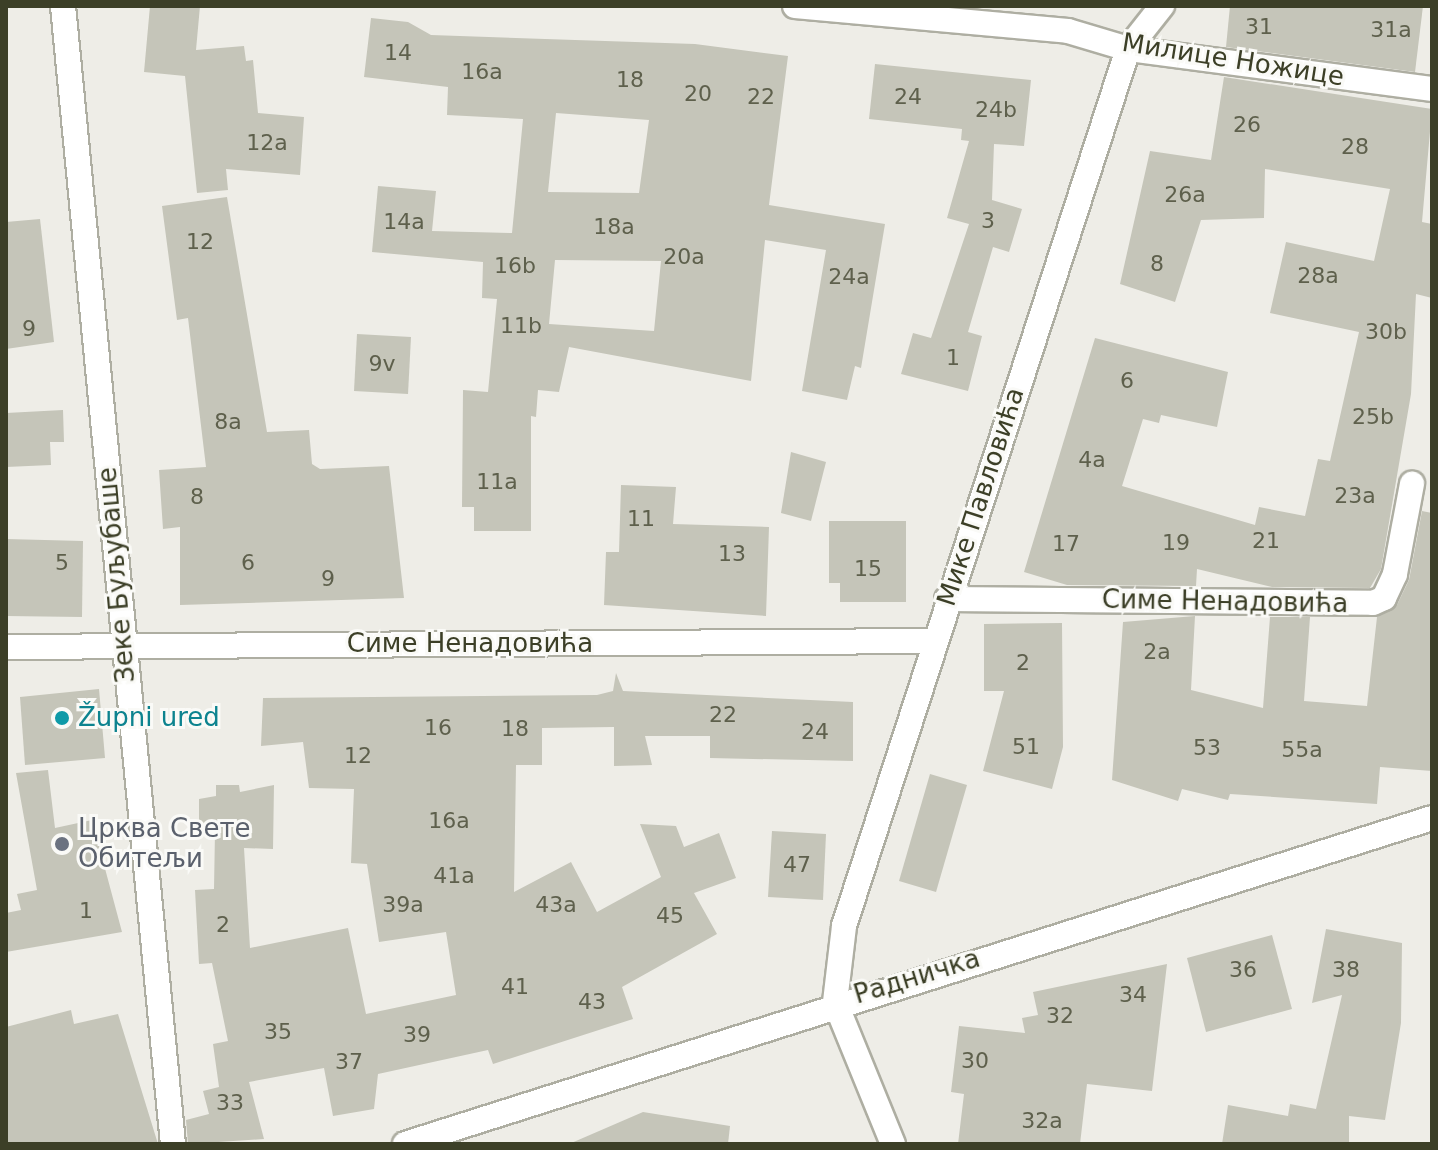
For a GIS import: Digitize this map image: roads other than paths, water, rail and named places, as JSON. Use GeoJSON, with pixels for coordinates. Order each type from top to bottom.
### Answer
{"type":"FeatureCollection","features":[{"type":"Feature","properties":{"kind":"street","name":"Зеке Буљубаше"},"geometry":{"type":"LineString","coordinates":[[63,6],[173,1144]]}},
{"type":"Feature","properties":{"kind":"street","name":"Милице Ножице"},"geometry":{"type":"LineString","coordinates":[[795,6],[1068,31],[1128,49],[1432,89]]}},
{"type":"Feature","properties":{"kind":"street","name":"Мике Павловића"},"geometry":{"type":"LineString","coordinates":[[835,1002],[844,926],[947,599],[1128,49],[1162,6]]}},
{"type":"Feature","properties":{"kind":"street","name":"Симе Ненадовића"},"geometry":{"type":"LineString","coordinates":[[947,599],[1373,603],[1384,598],[1395,574],[1412,484]]}},
{"type":"Feature","properties":{"kind":"street","name":"Симе Ненадовића"},"geometry":{"type":"LineString","coordinates":[[6,647],[934,641]]}},
{"type":"Feature","properties":{"kind":"street","name":"Радничка"},"geometry":{"type":"LineString","coordinates":[[405,1144],[835,1002],[1432,818]]}},
{"type":"Feature","properties":{"kind":"street"},"geometry":{"type":"LineString","coordinates":[[835,1002],[893,1144]]}},
{"type":"Feature","properties":{"kind":"place","name":"Župni ured"},"geometry":{"type":"Point","coordinates":[62,718]}},
{"type":"Feature","properties":{"kind":"place","name":"Црква Свете Обитељи"},"geometry":{"type":"Point","coordinates":[62,844]}}]}
